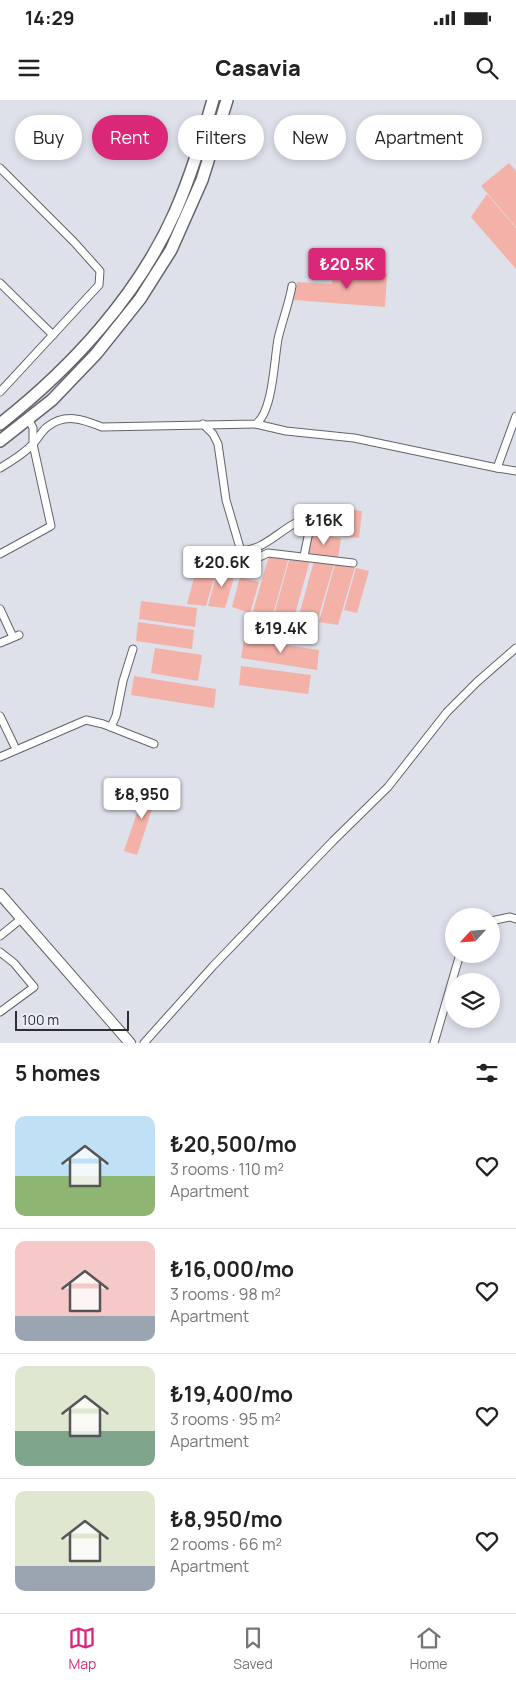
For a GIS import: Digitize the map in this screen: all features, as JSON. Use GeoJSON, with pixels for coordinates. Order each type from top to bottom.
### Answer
{"type":"FeatureCollection","features":[{"type":"Feature","properties":{"kind":"main road"},"geometry":{"type":"LineString","coordinates":[[0,424],[32,399],[64,368],[110,316],[144,269],[175,212],[189,178],[213,100]]}},
{"type":"Feature","properties":{"kind":"main road"},"geometry":{"type":"LineString","coordinates":[[0,441],[29,420],[96,354],[140,298],[171,250],[202,180],[227,100]]}},
{"type":"Feature","properties":{"kind":"street"},"geometry":{"type":"LineString","coordinates":[[0,168],[74,242],[100,271],[99,285],[0,392]]}},
{"type":"Feature","properties":{"kind":"street"},"geometry":{"type":"LineString","coordinates":[[0,283],[53,335]]}},
{"type":"Feature","properties":{"kind":"street"},"geometry":{"type":"LineString","coordinates":[[256,424],[262,420],[267,406],[279,337],[290,304],[292,286]]}},
{"type":"Feature","properties":{"kind":"street"},"geometry":{"type":"LineString","coordinates":[[497,468],[516,416]]}},
{"type":"Feature","properties":{"kind":"street"},"geometry":{"type":"LineString","coordinates":[[0,468],[19,457],[46,428],[63,418],[80,418],[102,426],[256,424],[286,431],[354,438],[516,471]]}},
{"type":"Feature","properties":{"kind":"street"},"geometry":{"type":"LineString","coordinates":[[0,554],[51,526],[33,444],[33,428],[29,420]]}},
{"type":"Feature","properties":{"kind":"street"},"geometry":{"type":"LineString","coordinates":[[203,424],[213,434],[218,444],[226,500],[243,558],[249,562],[268,553],[353,563]]}},
{"type":"Feature","properties":{"kind":"street"},"geometry":{"type":"LineString","coordinates":[[241,551],[259,548],[301,519],[312,517],[304,556]]}},
{"type":"Feature","properties":{"kind":"street"},"geometry":{"type":"LineString","coordinates":[[0,609],[16,636],[0,643]]}},
{"type":"Feature","properties":{"kind":"street"},"geometry":{"type":"LineString","coordinates":[[144,1043],[212,966],[388,787],[448,712],[477,682],[516,648]]}},
{"type":"Feature","properties":{"kind":"street"},"geometry":{"type":"LineString","coordinates":[[111,727],[116,716],[123,681],[133,649]]}},
{"type":"Feature","properties":{"kind":"street"},"geometry":{"type":"LineString","coordinates":[[0,716],[14,745]]}},
{"type":"Feature","properties":{"kind":"street"},"geometry":{"type":"LineString","coordinates":[[0,757],[86,720],[111,727],[154,744]]}},
{"type":"Feature","properties":{"kind":"street"},"geometry":{"type":"LineString","coordinates":[[0,894],[130,1043]]}},
{"type":"Feature","properties":{"kind":"street"},"geometry":{"type":"LineString","coordinates":[[0,936],[21,919]]}},
{"type":"Feature","properties":{"kind":"street"},"geometry":{"type":"LineString","coordinates":[[500,920],[516,919]]}},
{"type":"Feature","properties":{"kind":"street"},"geometry":{"type":"LineString","coordinates":[[0,952],[14,962],[34,987],[0,1012]]}},
{"type":"Feature","properties":{"kind":"street"},"geometry":{"type":"LineString","coordinates":[[434,1043],[457,963]]}},
{"type":"Feature","properties":{"kind":"building"},"geometry":{"type":"Polygon","coordinates":[[[509,163],[516,171],[516,227],[481,186],[509,163]]]}},
{"type":"Feature","properties":{"kind":"building"},"geometry":{"type":"Polygon","coordinates":[[[487,194],[516,228],[516,269],[471,217],[487,194]]]}},
{"type":"Feature","properties":{"kind":"building"},"geometry":{"type":"Polygon","coordinates":[[[333,271],[387,274],[385,307],[294,300],[297,282],[332,284],[333,271]]]}},
{"type":"Feature","properties":{"kind":"building"},"geometry":{"type":"Polygon","coordinates":[[[336,508],[362,511],[359,538],[333,535],[336,508]]]}},
{"type":"Feature","properties":{"kind":"building"},"geometry":{"type":"Polygon","coordinates":[[[310,533],[341,538],[338,558],[307,553],[310,533]]]}},
{"type":"Feature","properties":{"kind":"building"},"geometry":{"type":"Polygon","coordinates":[[[269,556],[289,557],[273,614],[253,611],[269,556]]]}},
{"type":"Feature","properties":{"kind":"building"},"geometry":{"type":"Polygon","coordinates":[[[290,557],[310,560],[294,618],[274,615],[290,557]]]}},
{"type":"Feature","properties":{"kind":"building"},"geometry":{"type":"Polygon","coordinates":[[[314,561],[334,564],[317,622],[298,619],[314,561]]]}},
{"type":"Feature","properties":{"kind":"building"},"geometry":{"type":"Polygon","coordinates":[[[335,564],[355,567],[338,625],[319,622],[335,564]]]}},
{"type":"Feature","properties":{"kind":"building"},"geometry":{"type":"Polygon","coordinates":[[[197,567],[217,569],[206,606],[187,604],[197,567]]]}},
{"type":"Feature","properties":{"kind":"building"},"geometry":{"type":"Polygon","coordinates":[[[356,568],[369,571],[357,613],[344,610],[356,568]]]}},
{"type":"Feature","properties":{"kind":"building"},"geometry":{"type":"Polygon","coordinates":[[[218,569],[236,571],[225,608],[208,606],[218,569]]]}},
{"type":"Feature","properties":{"kind":"building"},"geometry":{"type":"Polygon","coordinates":[[[240,577],[259,582],[250,613],[232,607],[240,577]]]}},
{"type":"Feature","properties":{"kind":"building"},"geometry":{"type":"Polygon","coordinates":[[[141,601],[197,608],[195,627],[139,619],[141,601]]]}},
{"type":"Feature","properties":{"kind":"building"},"geometry":{"type":"Polygon","coordinates":[[[138,622],[194,630],[192,649],[136,641],[138,622]]]}},
{"type":"Feature","properties":{"kind":"building"},"geometry":{"type":"Polygon","coordinates":[[[244,639],[319,650],[317,670],[241,658],[244,639]]]}},
{"type":"Feature","properties":{"kind":"building"},"geometry":{"type":"Polygon","coordinates":[[[155,648],[202,655],[198,681],[151,673],[155,648]]]}},
{"type":"Feature","properties":{"kind":"building"},"geometry":{"type":"Polygon","coordinates":[[[241,666],[311,675],[308,694],[239,685],[241,666]]]}},
{"type":"Feature","properties":{"kind":"building"},"geometry":{"type":"Polygon","coordinates":[[[134,676],[216,689],[214,708],[131,695],[134,676]]]}},
{"type":"Feature","properties":{"kind":"building"},"geometry":{"type":"Polygon","coordinates":[[[147,783],[159,788],[137,855],[124,851],[147,783]]]}}]}
